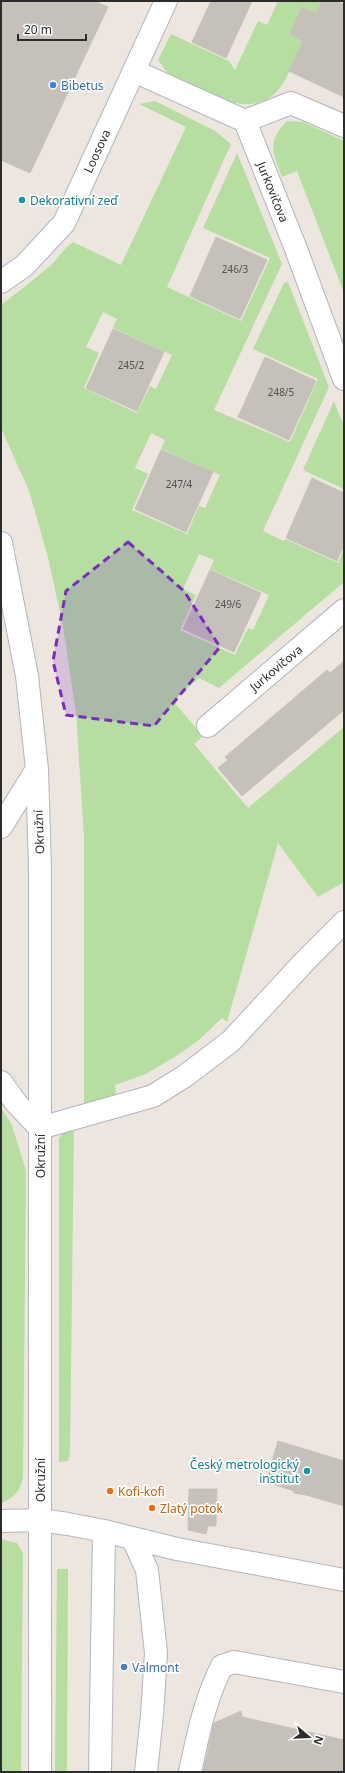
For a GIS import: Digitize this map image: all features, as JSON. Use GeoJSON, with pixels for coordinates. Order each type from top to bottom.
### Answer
{"type":"FeatureCollection","features":[{"type":"Feature","properties":{"kind":"street","name":"Loosova"},"geometry":{"type":"LineString","coordinates":[[1,282],[24,266],[64,222],[166,1]]}},
{"type":"Feature","properties":{"kind":"street"},"geometry":{"type":"LineString","coordinates":[[134,71],[245,121],[291,103],[344,126]]}},
{"type":"Feature","properties":{"kind":"street","name":"Jurkovičova"},"geometry":{"type":"LineString","coordinates":[[245,121],[296,249],[344,379]]}},
{"type":"Feature","properties":{"kind":"street","name":"Okružní"},"geometry":{"type":"LineString","coordinates":[[1,543],[27,676],[37,769],[40,869],[40,1772]]}},
{"type":"Feature","properties":{"kind":"street","name":"Jurkovičova"},"geometry":{"type":"LineString","coordinates":[[208,726],[344,610]]}},
{"type":"Feature","properties":{"kind":"street"},"geometry":{"type":"LineString","coordinates":[[1,828],[37,769]]}},
{"type":"Feature","properties":{"kind":"street"},"geometry":{"type":"LineString","coordinates":[[1,1082],[16,1103],[40,1128],[154,1096],[185,1076],[231,1041],[306,960],[344,922]]}},
{"type":"Feature","properties":{"kind":"street"},"geometry":{"type":"LineString","coordinates":[[1,1521],[40,1520],[104,1531],[177,1549],[344,1580]]}},
{"type":"Feature","properties":{"kind":"street"},"geometry":{"type":"LineString","coordinates":[[100,1772],[104,1531]]}},
{"type":"Feature","properties":{"kind":"street"},"geometry":{"type":"LineString","coordinates":[[133,1539],[147,1570],[156,1653],[152,1716],[146,1772]]}},
{"type":"Feature","properties":{"kind":"street"},"geometry":{"type":"LineString","coordinates":[[190,1772],[202,1715],[215,1679],[222,1666],[234,1662],[344,1682]]}},
{"type":"Feature","properties":{"kind":"highlighted area"},"geometry":{"type":"Polygon","coordinates":[[[128,542],[184,591],[220,647],[154,726],[66,715],[53,661],[66,591],[128,542]]]}},
{"type":"Feature","properties":{"kind":"green space"},"geometry":{"type":"Polygon","coordinates":[[[278,1],[322,1],[316,14],[302,7],[290,34],[303,41],[285,80],[275,94],[269,98],[250,104],[240,104],[221,99],[175,78],[165,70],[158,60],[171,34],[229,61],[235,70],[258,21],[267,25],[278,1]]]}},
{"type":"Feature","properties":{"kind":"green space"},"geometry":{"type":"Polygon","coordinates":[[[155,101],[215,131],[231,144],[167,287],[241,321],[270,258],[203,228],[237,153],[282,264],[214,410],[290,442],[318,379],[253,349],[284,283],[288,282],[329,387],[263,531],[284,541],[285,539],[338,563],[344,549],[344,582],[219,688],[199,678],[173,701],[203,736],[194,744],[248,808],[344,727],[344,882],[318,897],[278,843],[227,1022],[222,1018],[200,1039],[181,1053],[146,1074],[115,1085],[117,1101],[84,1104],[84,837],[76,713],[63,626],[48,557],[29,491],[1,428],[1,305],[51,265],[73,242],[121,265],[186,127],[139,104],[155,101]],[[103,312],[86,347],[99,353],[84,388],[137,413],[150,386],[156,389],[172,355],[113,328],[117,319],[103,312]],[[151,433],[135,468],[148,474],[132,510],[187,534],[199,506],[205,508],[220,475],[161,449],[165,440],[151,433]],[[199,554],[183,589],[196,595],[180,630],[235,655],[248,628],[253,630],[269,595],[210,569],[214,560],[199,554]]]}},
{"type":"Feature","properties":{"kind":"green space"},"geometry":{"type":"Polygon","coordinates":[[[287,121],[303,122],[344,141],[344,293],[297,171],[282,177],[276,160],[273,147],[274,141],[276,135],[287,121]]]}},
{"type":"Feature","properties":{"kind":"green space"},"geometry":{"type":"Polygon","coordinates":[[[334,401],[344,426],[344,489],[303,470],[334,401]]]}},
{"type":"Feature","properties":{"kind":"green space"},"geometry":{"type":"Polygon","coordinates":[[[1,1108],[12,1125],[26,1171],[23,1478],[16,1494],[10,1499],[1,1503],[1,1108]]]}},
{"type":"Feature","properties":{"kind":"green space"},"geometry":{"type":"Polygon","coordinates":[[[74,1125],[70,1454],[68,1461],[59,1462],[59,1139],[64,1130],[74,1125]]]}},
{"type":"Feature","properties":{"kind":"green space"},"geometry":{"type":"Polygon","coordinates":[[[1,1539],[17,1543],[23,1553],[21,1772],[1,1772],[1,1539]]]}},
{"type":"Feature","properties":{"kind":"green space"},"geometry":{"type":"Polygon","coordinates":[[[57,1569],[68,1569],[67,1772],[55,1772],[57,1569]]]}},
{"type":"Feature","properties":{"kind":"building"},"geometry":{"type":"Polygon","coordinates":[[[1,1],[94,1],[108,7],[30,173],[1,160],[1,1]]]}},
{"type":"Feature","properties":{"kind":"building"},"geometry":{"type":"Polygon","coordinates":[[[211,1],[252,1],[226,58],[192,42],[211,1]]]}},
{"type":"Feature","properties":{"kind":"building"},"geometry":{"type":"Polygon","coordinates":[[[322,1],[336,1],[344,5],[344,97],[289,71],[303,41],[290,34],[302,7],[316,14],[322,1]]]}},
{"type":"Feature","properties":{"kind":"building"},"geometry":{"type":"Polygon","coordinates":[[[216,237],[267,260],[240,319],[190,296],[216,237]]]}},
{"type":"Feature","properties":{"kind":"building"},"geometry":{"type":"Polygon","coordinates":[[[113,329],[164,352],[137,411],[86,388],[113,329]]]}},
{"type":"Feature","properties":{"kind":"building"},"geometry":{"type":"Polygon","coordinates":[[[265,357],[316,381],[289,440],[238,417],[265,357]]]}},
{"type":"Feature","properties":{"kind":"building"},"geometry":{"type":"Polygon","coordinates":[[[161,450],[213,472],[186,532],[135,509],[161,450]]]}},
{"type":"Feature","properties":{"kind":"building"},"geometry":{"type":"Polygon","coordinates":[[[312,478],[344,493],[344,545],[337,561],[286,538],[312,478]]]}},
{"type":"Feature","properties":{"kind":"building"},"geometry":{"type":"Polygon","coordinates":[[[210,570],[261,593],[234,652],[183,629],[210,570]]]}},
{"type":"Feature","properties":{"kind":"building"},"geometry":{"type":"Polygon","coordinates":[[[344,661],[344,710],[242,796],[218,768],[228,760],[225,757],[327,670],[330,673],[344,661]]]}},
{"type":"Feature","properties":{"kind":"building","name":"Český metrologický institut"},"geometry":{"type":"Polygon","coordinates":[[[278,1441],[344,1461],[344,1506],[294,1493],[294,1491],[266,1482],[278,1441]]]}},
{"type":"Feature","properties":{"kind":"building"},"geometry":{"type":"Polygon","coordinates":[[[189,1489],[217,1489],[216,1526],[208,1526],[206,1534],[188,1530],[189,1489]]]}},
{"type":"Feature","properties":{"kind":"building"},"geometry":{"type":"Polygon","coordinates":[[[241,1711],[242,1717],[344,1740],[344,1772],[203,1772],[214,1723],[241,1711]]]}},
{"type":"Feature","properties":{"kind":"place","name":"Bibetus"},"geometry":{"type":"Point","coordinates":[53,85]}},
{"type":"Feature","properties":{"kind":"place","name":"Dekorativní zeď"},"geometry":{"type":"Point","coordinates":[22,200]}},
{"type":"Feature","properties":{"kind":"place","name":"Český metrologický institut"},"geometry":{"type":"Point","coordinates":[307,1471]}},
{"type":"Feature","properties":{"kind":"place","name":"Kofi-kofi"},"geometry":{"type":"Point","coordinates":[110,1491]}},
{"type":"Feature","properties":{"kind":"place","name":"Zlatý potok"},"geometry":{"type":"Point","coordinates":[152,1508]}},
{"type":"Feature","properties":{"kind":"place","name":"Valmont"},"geometry":{"type":"Point","coordinates":[124,1667]}}]}
